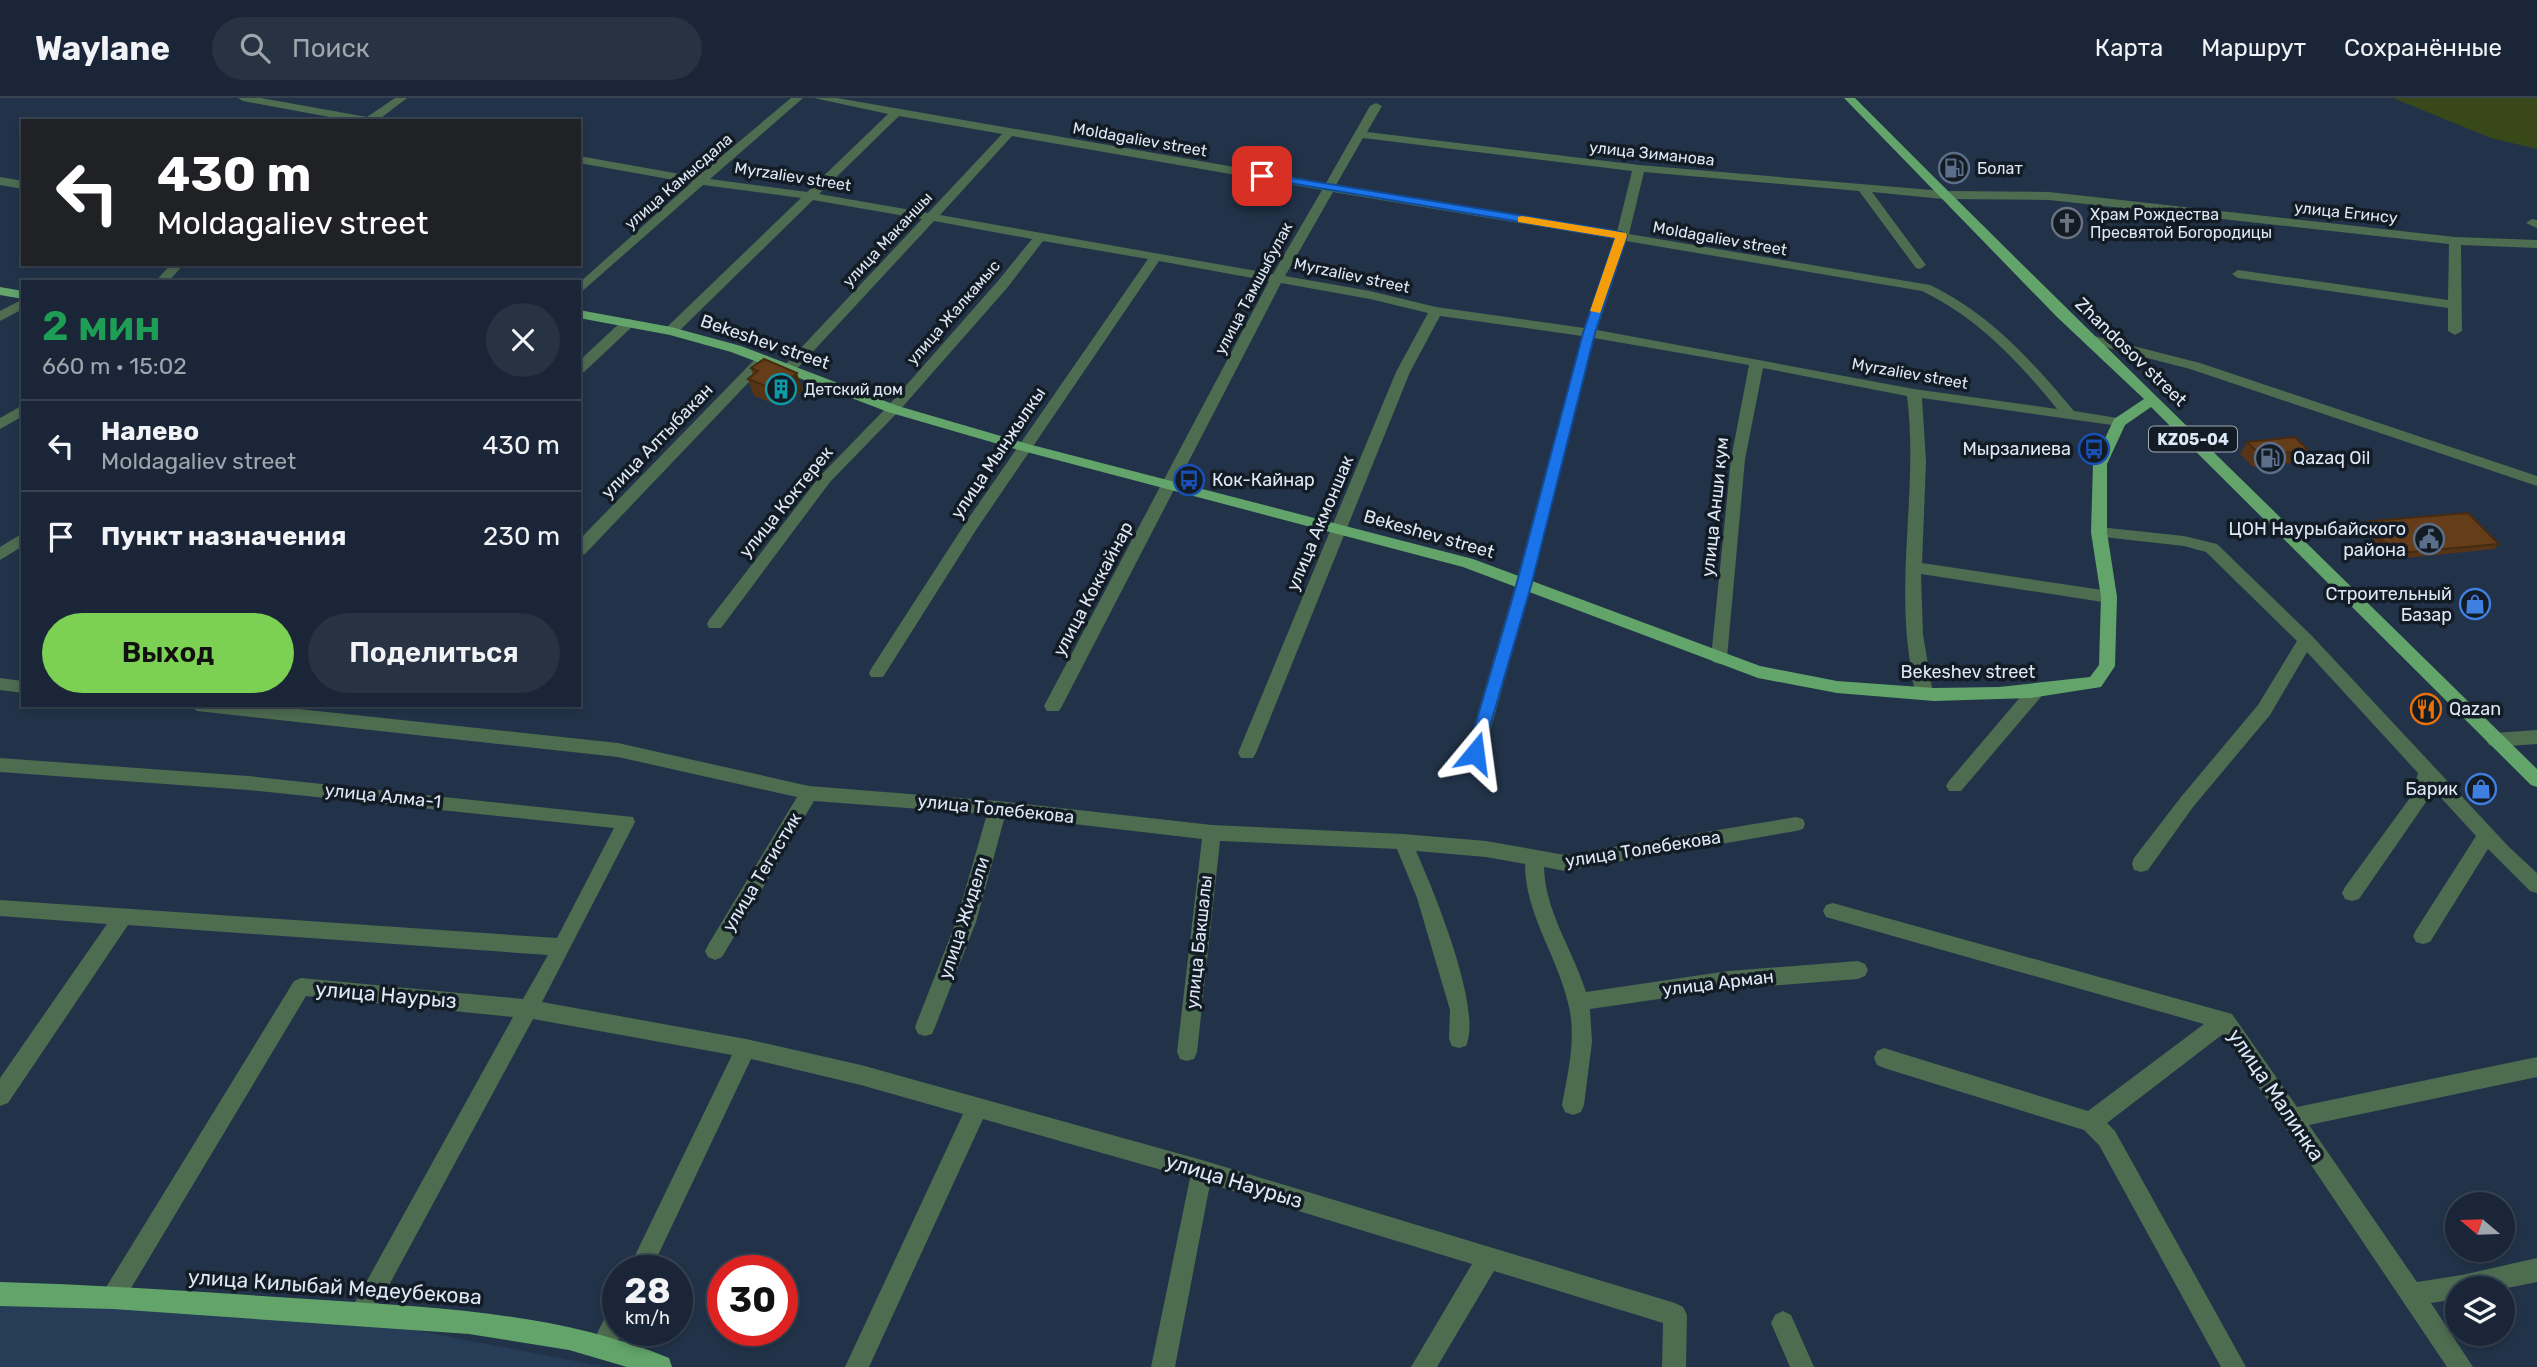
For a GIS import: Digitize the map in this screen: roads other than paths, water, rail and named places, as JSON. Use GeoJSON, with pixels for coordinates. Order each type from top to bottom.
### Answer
{"type":"FeatureCollection","features":[{"type":"Feature","properties":{"kind":"main road","name":"Zhandosov street"},"geometry":{"type":"LineString","coordinates":[[1849,98],[1943,195],[2537,780]]}},
{"type":"Feature","properties":{"kind":"main road"},"geometry":{"type":"LineString","coordinates":[[0,291],[21,295]]}},
{"type":"Feature","properties":{"kind":"main road","name":"Bekeshev street"},"geometry":{"type":"LineString","coordinates":[[581,314],[671,331],[763,359],[893,409],[1168,488],[1339,527],[1467,563],[1758,672],[1798,677],[1834,687],[1924,693],[2034,693],[2095,684],[2107,666],[2109,597],[2099,532],[2100,464],[2119,422]]}},
{"type":"Feature","properties":{"kind":"main road"},"geometry":{"type":"LineString","coordinates":[[2119,422],[2152,400]]}},
{"type":"Feature","properties":{"kind":"main road","name":"улица Килыбай Медеубекова"},"geometry":{"type":"LineString","coordinates":[[0,1294],[113,1297],[469,1322],[602,1346]]}},
{"type":"Feature","properties":{"kind":"main road","name":"улица Килыбай Медеубекова"},"geometry":{"type":"LineString","coordinates":[[603,1346],[660,1367]]}},
{"type":"Feature","properties":{"kind":"street"},"geometry":{"type":"LineString","coordinates":[[243,98],[359,119]]}},
{"type":"Feature","properties":{"kind":"street"},"geometry":{"type":"LineString","coordinates":[[373,119],[402,98]]}},
{"type":"Feature","properties":{"kind":"street","name":"улица Камысдала"},"geometry":{"type":"LineString","coordinates":[[581,288],[701,180],[799,98]]}},
{"type":"Feature","properties":{"kind":"street","name":"Moldagaliev street"},"geometry":{"type":"LineString","coordinates":[[825,99],[1009,133],[1917,286],[1937,293],[2000,335],[2070,416]]}},
{"type":"Feature","properties":{"kind":"street","name":"улица Тамшыбулак"},"geometry":{"type":"LineString","coordinates":[[1168,488],[1277,278],[1376,106]]}},
{"type":"Feature","properties":{"kind":"street"},"geometry":{"type":"LineString","coordinates":[[671,331],[896,112]]}},
{"type":"Feature","properties":{"kind":"street","name":"улица Маканшы"},"geometry":{"type":"LineString","coordinates":[[789,369],[1009,133]]}},
{"type":"Feature","properties":{"kind":"street","name":"улица Зиманова"},"geometry":{"type":"LineString","coordinates":[[1359,134],[1639,168],[1943,195]]}},
{"type":"Feature","properties":{"kind":"street","name":"Myrzaliev street"},"geometry":{"type":"LineString","coordinates":[[581,159],[932,217],[1277,278],[1436,311],[1589,333],[1914,393],[2119,422]]}},
{"type":"Feature","properties":{"kind":"street"},"geometry":{"type":"LineString","coordinates":[[1475,753],[1524,583],[1589,333],[1622,236],[1639,168]]}},
{"type":"Feature","properties":{"kind":"street"},"geometry":{"type":"LineString","coordinates":[[0,181],[21,185]]}},
{"type":"Feature","properties":{"kind":"street"},"geometry":{"type":"LineString","coordinates":[[1863,188],[1920,265]]}},
{"type":"Feature","properties":{"kind":"street","name":"улица Егинсу"},"geometry":{"type":"LineString","coordinates":[[1943,195],[2049,196],[2455,242],[2537,244]]}},
{"type":"Feature","properties":{"kind":"street","name":"улица Жалкамыс"},"geometry":{"type":"LineString","coordinates":[[893,409],[1002,285],[1039,238]]}},
{"type":"Feature","properties":{"kind":"street"},"geometry":{"type":"LineString","coordinates":[[2455,242],[2455,331]]}},
{"type":"Feature","properties":{"kind":"street","name":"улица Мынжылкы"},"geometry":{"type":"LineString","coordinates":[[877,673],[1024,447],[1156,257]]}},
{"type":"Feature","properties":{"kind":"street"},"geometry":{"type":"LineString","coordinates":[[163,280],[176,266]]}},
{"type":"Feature","properties":{"kind":"street"},"geometry":{"type":"LineString","coordinates":[[2238,274],[2455,305]]}},
{"type":"Feature","properties":{"kind":"street"},"geometry":{"type":"LineString","coordinates":[[0,317],[21,304]]}},
{"type":"Feature","properties":{"kind":"street","name":"улица Акмоншак"},"geometry":{"type":"LineString","coordinates":[[1247,753],[1403,372],[1436,311]]}},
{"type":"Feature","properties":{"kind":"street"},"geometry":{"type":"LineString","coordinates":[[581,367],[628,323]]}},
{"type":"Feature","properties":{"kind":"street"},"geometry":{"type":"LineString","coordinates":[[2090,339],[2195,366],[2537,481]]}},
{"type":"Feature","properties":{"kind":"street","name":"улица Алтыбакан"},"geometry":{"type":"LineString","coordinates":[[581,548],[763,359]]}},
{"type":"Feature","properties":{"kind":"street","name":"улица Анши кум"},"geometry":{"type":"LineString","coordinates":[[1719,658],[1738,459],[1757,362]]}},
{"type":"Feature","properties":{"kind":"street"},"geometry":{"type":"LineString","coordinates":[[1914,393],[1919,423],[1918,501],[1913,567],[1914,647],[1924,693]]}},
{"type":"Feature","properties":{"kind":"street","name":"улица Коктерек"},"geometry":{"type":"LineString","coordinates":[[715,624],[825,480],[893,409]]}},
{"type":"Feature","properties":{"kind":"street"},"geometry":{"type":"LineString","coordinates":[[0,425],[21,411]]}},
{"type":"Feature","properties":{"kind":"street","name":"улица Коккайнар"},"geometry":{"type":"LineString","coordinates":[[1053,706],[1168,488]]}},
{"type":"Feature","properties":{"kind":"street"},"geometry":{"type":"LineString","coordinates":[[2099,532],[2184,541],[2211,548],[2306,640],[2537,886]]}},
{"type":"Feature","properties":{"kind":"street"},"geometry":{"type":"LineString","coordinates":[[0,555],[21,539]]}},
{"type":"Feature","properties":{"kind":"street"},"geometry":{"type":"LineString","coordinates":[[1913,567],[2109,597]]}},
{"type":"Feature","properties":{"kind":"street"},"geometry":{"type":"LineString","coordinates":[[2141,864],[2187,802],[2264,710],[2306,640]]}},
{"type":"Feature","properties":{"kind":"street"},"geometry":{"type":"LineString","coordinates":[[0,684],[21,687]]}},
{"type":"Feature","properties":{"kind":"street"},"geometry":{"type":"LineString","coordinates":[[1955,786],[2034,693]]}},
{"type":"Feature","properties":{"kind":"street","name":"улица Толебекова"},"geometry":{"type":"LineString","coordinates":[[216,707],[618,750],[809,793],[998,808],[1212,833],[1403,842],[1486,849],[1565,863],[1796,824]]}},
{"type":"Feature","properties":{"kind":"street"},"geometry":{"type":"LineString","coordinates":[[2496,740],[2537,737]]}},
{"type":"Feature","properties":{"kind":"street","name":"улица Алма-1"},"geometry":{"type":"LineString","coordinates":[[0,765],[248,783],[626,822],[562,947],[361,1314]]}},
{"type":"Feature","properties":{"kind":"street"},"geometry":{"type":"LineString","coordinates":[[2352,893],[2420,797],[2428,771]]}},
{"type":"Feature","properties":{"kind":"street","name":"улица Тегистик"},"geometry":{"type":"LineString","coordinates":[[715,951],[809,793]]}},
{"type":"Feature","properties":{"kind":"street","name":"улица Жидели"},"geometry":{"type":"LineString","coordinates":[[925,1027],[966,922],[998,808]]}},
{"type":"Feature","properties":{"kind":"street","name":"улица Бакшалы"},"geometry":{"type":"LineString","coordinates":[[1187,1052],[1212,833]]}},
{"type":"Feature","properties":{"kind":"street"},"geometry":{"type":"LineString","coordinates":[[2423,936],[2487,835]]}},
{"type":"Feature","properties":{"kind":"street"},"geometry":{"type":"LineString","coordinates":[[1403,842],[1427,898],[1460,1010],[1459,1039]]}},
{"type":"Feature","properties":{"kind":"street"},"geometry":{"type":"LineString","coordinates":[[1534,858],[1532,881],[1538,903],[1561,954],[1579,1002],[1583,1023],[1573,1105]]}},
{"type":"Feature","properties":{"kind":"street"},"geometry":{"type":"LineString","coordinates":[[0,908],[562,947]]}},
{"type":"Feature","properties":{"kind":"street","name":"улица Малинка"},"geometry":{"type":"LineString","coordinates":[[1833,911],[2225,1020],[2460,1367]]}},
{"type":"Feature","properties":{"kind":"street"},"geometry":{"type":"LineString","coordinates":[[0,1096],[124,915]]}},
{"type":"Feature","properties":{"kind":"street","name":"улица Арман"},"geometry":{"type":"LineString","coordinates":[[1579,1002],[1728,981],[1858,970]]}},
{"type":"Feature","properties":{"kind":"street","name":"улица Наурыз"},"geometry":{"type":"LineString","coordinates":[[113,1297],[301,987],[528,1009],[746,1048],[861,1075],[1202,1171],[1675,1315],[1674,1367]]}},
{"type":"Feature","properties":{"kind":"street"},"geometry":{"type":"LineString","coordinates":[[2091,1122],[2225,1020]]}},
{"type":"Feature","properties":{"kind":"street"},"geometry":{"type":"LineString","coordinates":[[646,1255],[746,1048]]}},
{"type":"Feature","properties":{"kind":"street"},"geometry":{"type":"LineString","coordinates":[[1884,1058],[2091,1122],[2107,1138],[2234,1367]]}},
{"type":"Feature","properties":{"kind":"street"},"geometry":{"type":"LineString","coordinates":[[2293,1118],[2537,1067]]}},
{"type":"Feature","properties":{"kind":"street"},"geometry":{"type":"LineString","coordinates":[[857,1367],[977,1108]]}},
{"type":"Feature","properties":{"kind":"street"},"geometry":{"type":"LineString","coordinates":[[1163,1367],[1202,1171]]}},
{"type":"Feature","properties":{"kind":"street"},"geometry":{"type":"LineString","coordinates":[[1423,1367],[1488,1259]]}},
{"type":"Feature","properties":{"kind":"street"},"geometry":{"type":"LineString","coordinates":[[2412,1294],[2462,1287],[2537,1270]]}},
{"type":"Feature","properties":{"kind":"street"},"geometry":{"type":"LineString","coordinates":[[1783,1323],[1802,1367]]}},
{"type":"Feature","properties":{"kind":"place","name":"Болат"},"geometry":{"type":"Point","coordinates":[1954,168]}},
{"type":"Feature","properties":{"kind":"place","name":"Храм Рождества Пресвятой Богородицы"},"geometry":{"type":"Point","coordinates":[2067,223]}},
{"type":"Feature","properties":{"kind":"place","name":"Детский дом"},"geometry":{"type":"Point","coordinates":[781,389]}},
{"type":"Feature","properties":{"kind":"place","name":"Мырзалиева"},"geometry":{"type":"Point","coordinates":[2094,449]}},
{"type":"Feature","properties":{"kind":"place","name":"Qazaq Oil"},"geometry":{"type":"Point","coordinates":[2270,458]}},
{"type":"Feature","properties":{"kind":"place","name":"Кок-Кайнар"},"geometry":{"type":"Point","coordinates":[1189,480]}},
{"type":"Feature","properties":{"kind":"place","name":"ЦОН Наурыбайского района"},"geometry":{"type":"Point","coordinates":[2429,539]}},
{"type":"Feature","properties":{"kind":"place","name":"Строительный Базар"},"geometry":{"type":"Point","coordinates":[2475,604]}},
{"type":"Feature","properties":{"kind":"place","name":"Qazan"},"geometry":{"type":"Point","coordinates":[2426,709]}},
{"type":"Feature","properties":{"kind":"place","name":"Барик"},"geometry":{"type":"Point","coordinates":[2481,789]}}]}
